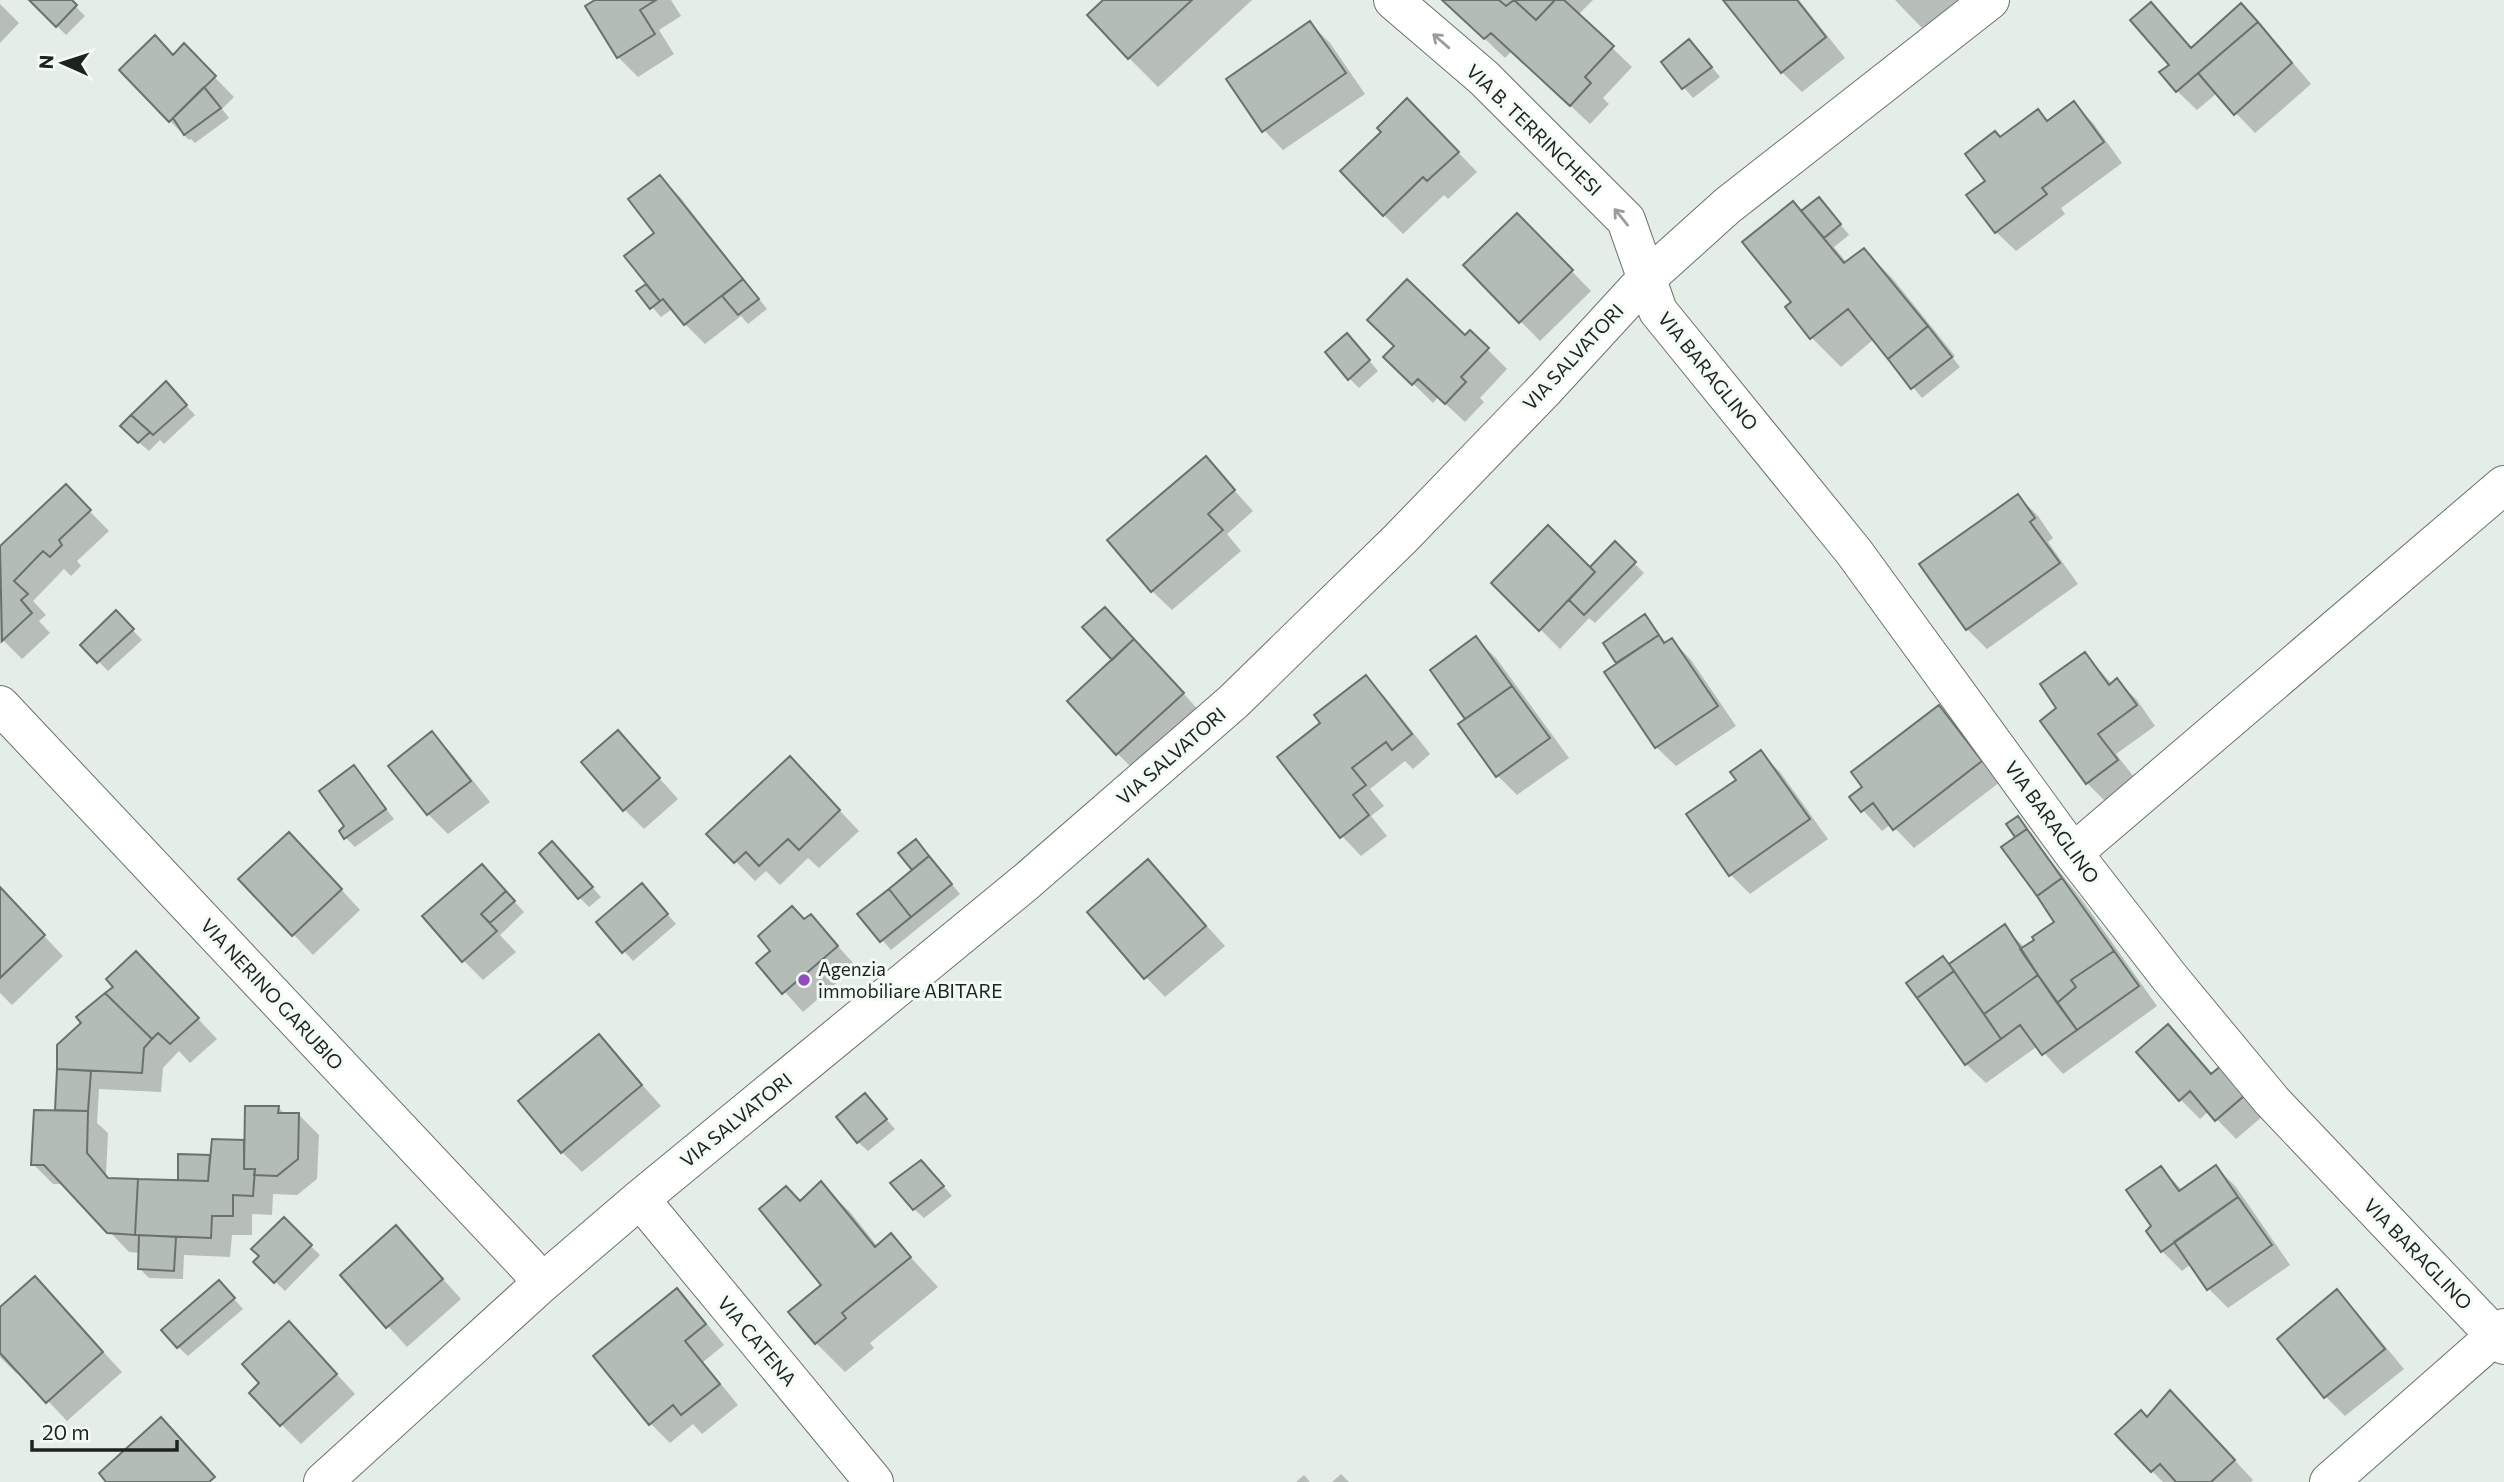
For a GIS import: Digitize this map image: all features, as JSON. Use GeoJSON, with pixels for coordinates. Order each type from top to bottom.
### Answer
{"type":"FeatureCollection","features":[{"type":"Feature","properties":{"kind":"street","name":"VIA B. TERRINCHESI"},"geometry":{"type":"LineString","coordinates":[[1393,0],[1484,78],[1626,220],[1646,279]]}},
{"type":"Feature","properties":{"kind":"street","name":"VIA SALVATORI"},"geometry":{"type":"LineString","coordinates":[[323,1482],[542,1283],[640,1199],[1027,881],[1233,702],[1400,539],[1546,388],[1646,279],[1727,206],[1990,0]]}},
{"type":"Feature","properties":{"kind":"street","name":"VIA BARAGLINO"},"geometry":{"type":"LineString","coordinates":[[1646,279],[1658,311],[1854,551],[2073,853],[2170,978],[2272,1101],[2501,1336],[2329,1482]]}},
{"type":"Feature","properties":{"kind":"street"},"geometry":{"type":"LineString","coordinates":[[2073,853],[2504,485]]}},
{"type":"Feature","properties":{"kind":"street","name":"VIA NERINO GARUBIO"},"geometry":{"type":"LineString","coordinates":[[0,705],[542,1283]]}},
{"type":"Feature","properties":{"kind":"street","name":"VIA CATENA"},"geometry":{"type":"LineString","coordinates":[[640,1199],[874,1482]]}},
{"type":"Feature","properties":{"kind":"building"},"geometry":{"type":"Polygon","coordinates":[[[29,0],[72,0],[77,5],[56,27],[29,0]]]}},
{"type":"Feature","properties":{"kind":"building"},"geometry":{"type":"Polygon","coordinates":[[[595,0],[656,0],[640,10],[655,34],[617,58],[585,6],[595,0]]]}},
{"type":"Feature","properties":{"kind":"building"},"geometry":{"type":"Polygon","coordinates":[[[1103,0],[1192,0],[1128,59],[1087,15],[1103,0]]]}},
{"type":"Feature","properties":{"kind":"building"},"geometry":{"type":"Polygon","coordinates":[[[1442,0],[1499,0],[1506,6],[1514,0],[1536,20],[1555,0],[1564,0],[1614,46],[1585,77],[1591,83],[1570,106],[1491,33],[1484,39],[1442,0]]]}},
{"type":"Feature","properties":{"kind":"building"},"geometry":{"type":"Polygon","coordinates":[[[1514,0],[1555,0],[1536,20],[1514,0]]]}},
{"type":"Feature","properties":{"kind":"building"},"geometry":{"type":"Polygon","coordinates":[[[1723,0],[1797,0],[1826,37],[1781,73],[1723,0]]]}},
{"type":"Feature","properties":{"kind":"building"},"geometry":{"type":"Polygon","coordinates":[[[2151,2],[2191,48],[2241,3],[2258,22],[2176,92],[2159,72],[2169,65],[2130,20],[2151,2]]]}},
{"type":"Feature","properties":{"kind":"building"},"geometry":{"type":"Polygon","coordinates":[[[1310,21],[1346,73],[1262,132],[1226,79],[1310,21]]]}},
{"type":"Feature","properties":{"kind":"building"},"geometry":{"type":"Polygon","coordinates":[[[2258,22],[2292,63],[2234,115],[2198,73],[2258,22]]]}},
{"type":"Feature","properties":{"kind":"building"},"geometry":{"type":"Polygon","coordinates":[[[155,35],[173,55],[184,43],[216,76],[169,122],[119,70],[155,35]]]}},
{"type":"Feature","properties":{"kind":"building"},"geometry":{"type":"Polygon","coordinates":[[[1689,39],[1712,67],[1682,89],[1661,62],[1689,39]]]}},
{"type":"Feature","properties":{"kind":"building"},"geometry":{"type":"Polygon","coordinates":[[[204,87],[221,108],[184,135],[173,118],[204,87]]]}},
{"type":"Feature","properties":{"kind":"building"},"geometry":{"type":"Polygon","coordinates":[[[1407,98],[1459,152],[1427,181],[1423,177],[1383,216],[1340,171],[1381,132],[1377,128],[1407,98]]]}},
{"type":"Feature","properties":{"kind":"building"},"geometry":{"type":"Polygon","coordinates":[[[2074,101],[2104,142],[2042,188],[2047,194],[1995,233],[1966,195],[1985,181],[1965,154],[1995,131],[2000,137],[2038,109],[2047,121],[2074,101]]]}},
{"type":"Feature","properties":{"kind":"building"},"geometry":{"type":"Polygon","coordinates":[[[660,175],[743,279],[684,325],[663,299],[660,301],[624,256],[654,233],[628,199],[660,175]]]}},
{"type":"Feature","properties":{"kind":"building"},"geometry":{"type":"Polygon","coordinates":[[[1819,197],[1841,224],[1824,238],[1801,211],[1819,197]]]}},
{"type":"Feature","properties":{"kind":"building"},"geometry":{"type":"Polygon","coordinates":[[[1793,201],[1844,263],[1864,248],[1928,326],[1888,359],[1848,309],[1810,339],[1785,307],[1791,302],[1742,242],[1793,201]]]}},
{"type":"Feature","properties":{"kind":"building"},"geometry":{"type":"Polygon","coordinates":[[[1517,213],[1573,270],[1519,323],[1463,265],[1517,213]]]}},
{"type":"Feature","properties":{"kind":"building"},"geometry":{"type":"Polygon","coordinates":[[[743,279],[759,299],[738,315],[722,296],[743,279]]]}},
{"type":"Feature","properties":{"kind":"building"},"geometry":{"type":"Polygon","coordinates":[[[1407,279],[1465,335],[1470,330],[1489,348],[1461,377],[1466,382],[1445,404],[1418,379],[1412,385],[1383,357],[1394,346],[1367,320],[1407,279]]]}},
{"type":"Feature","properties":{"kind":"building"},"geometry":{"type":"Polygon","coordinates":[[[646,284],[660,301],[650,309],[636,291],[646,284]]]}},
{"type":"Feature","properties":{"kind":"building"},"geometry":{"type":"Polygon","coordinates":[[[1928,326],[1952,357],[1911,389],[1888,359],[1928,326]]]}},
{"type":"Feature","properties":{"kind":"building"},"geometry":{"type":"Polygon","coordinates":[[[1347,333],[1370,360],[1348,380],[1325,352],[1347,333]]]}},
{"type":"Feature","properties":{"kind":"building"},"geometry":{"type":"Polygon","coordinates":[[[166,381],[187,405],[153,435],[131,415],[166,381]]]}},
{"type":"Feature","properties":{"kind":"building"},"geometry":{"type":"Polygon","coordinates":[[[131,415],[150,432],[138,443],[120,426],[131,415]]]}},
{"type":"Feature","properties":{"kind":"building"},"geometry":{"type":"Polygon","coordinates":[[[1206,456],[1235,490],[1208,514],[1223,530],[1151,592],[1107,540],[1206,456]]]}},
{"type":"Feature","properties":{"kind":"building"},"geometry":{"type":"Polygon","coordinates":[[[66,484],[91,510],[59,540],[62,545],[50,557],[43,551],[14,581],[28,594],[21,600],[32,613],[2,641],[0,546],[66,484]]]}},
{"type":"Feature","properties":{"kind":"building"},"geometry":{"type":"Polygon","coordinates":[[[2018,494],[2035,518],[2030,522],[2060,563],[1966,630],[1919,564],[2018,494]]]}},
{"type":"Feature","properties":{"kind":"building"},"geometry":{"type":"Polygon","coordinates":[[[1548,525],[1595,572],[1539,631],[1491,583],[1548,525]]]}},
{"type":"Feature","properties":{"kind":"building"},"geometry":{"type":"Polygon","coordinates":[[[1615,541],[1636,562],[1584,615],[1569,600],[1595,572],[1590,567],[1615,541]]]}},
{"type":"Feature","properties":{"kind":"building"},"geometry":{"type":"Polygon","coordinates":[[[1105,607],[1134,639],[1112,660],[1082,627],[1105,607]]]}},
{"type":"Feature","properties":{"kind":"building"},"geometry":{"type":"Polygon","coordinates":[[[116,610],[134,629],[97,663],[80,645],[116,610]]]}},
{"type":"Feature","properties":{"kind":"building"},"geometry":{"type":"Polygon","coordinates":[[[1645,614],[1659,635],[1616,663],[1603,643],[1645,614]]]}},
{"type":"Feature","properties":{"kind":"building"},"geometry":{"type":"Polygon","coordinates":[[[1659,635],[1664,643],[1672,638],[1718,706],[1655,748],[1604,672],[1659,635]]]}},
{"type":"Feature","properties":{"kind":"building"},"geometry":{"type":"Polygon","coordinates":[[[1476,636],[1512,686],[1465,719],[1430,670],[1476,636]]]}},
{"type":"Feature","properties":{"kind":"building"},"geometry":{"type":"Polygon","coordinates":[[[1134,639],[1184,693],[1116,755],[1067,701],[1134,639]]]}},
{"type":"Feature","properties":{"kind":"building"},"geometry":{"type":"Polygon","coordinates":[[[2085,652],[2109,685],[2117,678],[2137,705],[2098,734],[2118,760],[2086,784],[2040,721],[2056,708],[2040,684],[2085,652]]]}},
{"type":"Feature","properties":{"kind":"building"},"geometry":{"type":"Polygon","coordinates":[[[1366,675],[1412,734],[1392,750],[1386,742],[1352,768],[1366,785],[1353,795],[1369,815],[1340,838],[1277,757],[1320,723],[1314,715],[1366,675]]]}},
{"type":"Feature","properties":{"kind":"building"},"geometry":{"type":"Polygon","coordinates":[[[1512,686],[1550,738],[1496,777],[1458,724],[1512,686]]]}},
{"type":"Feature","properties":{"kind":"building"},"geometry":{"type":"Polygon","coordinates":[[[1939,705],[1982,761],[1893,830],[1873,803],[1861,812],[1849,797],[1862,787],[1851,772],[1939,705]]]}},
{"type":"Feature","properties":{"kind":"building"},"geometry":{"type":"Polygon","coordinates":[[[618,730],[660,778],[623,811],[581,762],[618,730]]]}},
{"type":"Feature","properties":{"kind":"building"},"geometry":{"type":"Polygon","coordinates":[[[432,731],[471,781],[427,815],[388,766],[432,731]]]}},
{"type":"Feature","properties":{"kind":"building"},"geometry":{"type":"Polygon","coordinates":[[[1761,750],[1810,819],[1729,876],[1686,814],[1736,780],[1730,772],[1761,750]]]}},
{"type":"Feature","properties":{"kind":"building"},"geometry":{"type":"Polygon","coordinates":[[[790,756],[840,810],[799,850],[788,839],[759,866],[746,852],[734,863],[706,834],[790,756]]]}},
{"type":"Feature","properties":{"kind":"building"},"geometry":{"type":"Polygon","coordinates":[[[354,765],[386,809],[344,839],[339,831],[344,826],[319,791],[354,765]]]}},
{"type":"Feature","properties":{"kind":"building"},"geometry":{"type":"Polygon","coordinates":[[[2018,816],[2027,829],[2015,837],[2006,824],[2018,816]]]}},
{"type":"Feature","properties":{"kind":"building"},"geometry":{"type":"Polygon","coordinates":[[[2027,829],[2062,878],[2037,896],[2001,847],[2027,829]]]}},
{"type":"Feature","properties":{"kind":"building"},"geometry":{"type":"Polygon","coordinates":[[[289,832],[342,889],[292,936],[238,879],[289,832]]]}},
{"type":"Feature","properties":{"kind":"building"},"geometry":{"type":"Polygon","coordinates":[[[916,839],[929,856],[912,870],[898,853],[916,839]]]}},
{"type":"Feature","properties":{"kind":"building"},"geometry":{"type":"Polygon","coordinates":[[[552,841],[593,887],[578,899],[539,853],[552,841]]]}},
{"type":"Feature","properties":{"kind":"building"},"geometry":{"type":"Polygon","coordinates":[[[929,856],[952,884],[911,917],[889,889],[929,856]]]}},
{"type":"Feature","properties":{"kind":"building"},"geometry":{"type":"Polygon","coordinates":[[[1148,859],[1206,926],[1144,979],[1087,912],[1148,859]]]}},
{"type":"Feature","properties":{"kind":"building"},"geometry":{"type":"Polygon","coordinates":[[[482,864],[506,891],[481,914],[497,931],[462,962],[422,916],[482,864]]]}},
{"type":"Feature","properties":{"kind":"building"},"geometry":{"type":"Polygon","coordinates":[[[2062,878],[2114,951],[2071,980],[2076,987],[2057,1003],[2020,949],[2054,922],[2037,896],[2062,878]]]}},
{"type":"Feature","properties":{"kind":"building"},"geometry":{"type":"Polygon","coordinates":[[[642,883],[668,914],[622,953],[596,922],[642,883]]]}},
{"type":"Feature","properties":{"kind":"building"},"geometry":{"type":"Polygon","coordinates":[[[0,887],[45,935],[0,978],[0,887]]]}},
{"type":"Feature","properties":{"kind":"building"},"geometry":{"type":"Polygon","coordinates":[[[889,889],[911,917],[880,942],[857,914],[889,889]]]}},
{"type":"Feature","properties":{"kind":"building"},"geometry":{"type":"Polygon","coordinates":[[[506,891],[515,901],[490,923],[481,914],[506,891]]]}},
{"type":"Feature","properties":{"kind":"building"},"geometry":{"type":"Polygon","coordinates":[[[792,906],[804,919],[811,914],[838,946],[782,994],[756,963],[770,951],[758,936],[792,906]]]}},
{"type":"Feature","properties":{"kind":"building"},"geometry":{"type":"Polygon","coordinates":[[[2005,924],[2038,975],[1984,1014],[1949,964],[2005,924]]]}},
{"type":"Feature","properties":{"kind":"building"},"geometry":{"type":"Polygon","coordinates":[[[136,951],[199,1018],[170,1044],[158,1033],[152,1039],[105,993],[113,987],[106,979],[136,951]]]}},
{"type":"Feature","properties":{"kind":"building"},"geometry":{"type":"Polygon","coordinates":[[[2114,951],[2139,986],[2077,1030],[2057,1003],[2076,987],[2071,980],[2114,951]]]}},
{"type":"Feature","properties":{"kind":"building"},"geometry":{"type":"Polygon","coordinates":[[[1943,956],[1954,971],[1917,998],[1906,983],[1943,956]]]}},
{"type":"Feature","properties":{"kind":"building"},"geometry":{"type":"Polygon","coordinates":[[[1954,971],[2001,1039],[1965,1065],[1917,998],[1954,971]]]}},
{"type":"Feature","properties":{"kind":"building"},"geometry":{"type":"Polygon","coordinates":[[[2038,975],[2077,1030],[2042,1055],[2020,1025],[2001,1039],[1984,1014],[2038,975]]]}},
{"type":"Feature","properties":{"kind":"building"},"geometry":{"type":"Polygon","coordinates":[[[105,993],[152,1039],[144,1048],[142,1073],[57,1069],[57,1045],[81,1023],[76,1017],[105,993]]]}},
{"type":"Feature","properties":{"kind":"building"},"geometry":{"type":"Polygon","coordinates":[[[2168,1024],[2211,1074],[2222,1065],[2245,1095],[2215,1121],[2190,1091],[2179,1101],[2136,1052],[2168,1024]]]}},
{"type":"Feature","properties":{"kind":"building"},"geometry":{"type":"Polygon","coordinates":[[[599,1034],[642,1085],[561,1153],[518,1101],[599,1034]]]}},
{"type":"Feature","properties":{"kind":"building"},"geometry":{"type":"Polygon","coordinates":[[[57,1069],[91,1071],[88,1111],[55,1110],[57,1069]]]}},
{"type":"Feature","properties":{"kind":"building"},"geometry":{"type":"Polygon","coordinates":[[[865,1093],[887,1119],[857,1143],[836,1117],[865,1093]]]}},
{"type":"Feature","properties":{"kind":"building"},"geometry":{"type":"Polygon","coordinates":[[[245,1106],[279,1106],[278,1113],[299,1113],[298,1159],[277,1176],[254,1175],[255,1169],[244,1169],[245,1106]]]}},
{"type":"Feature","properties":{"kind":"building"},"geometry":{"type":"Polygon","coordinates":[[[34,1110],[88,1111],[87,1153],[108,1178],[138,1179],[135,1235],[107,1233],[44,1165],[31,1165],[34,1110]]]}},
{"type":"Feature","properties":{"kind":"building"},"geometry":{"type":"Polygon","coordinates":[[[212,1139],[244,1140],[244,1169],[255,1169],[253,1196],[233,1195],[233,1216],[212,1216],[211,1238],[135,1235],[138,1179],[208,1181],[212,1139]]]}},
{"type":"Feature","properties":{"kind":"building"},"geometry":{"type":"Polygon","coordinates":[[[178,1154],[210,1155],[208,1181],[178,1180],[178,1154]]]}},
{"type":"Feature","properties":{"kind":"building"},"geometry":{"type":"Polygon","coordinates":[[[921,1160],[944,1186],[913,1210],[890,1183],[921,1160]]]}},
{"type":"Feature","properties":{"kind":"building"},"geometry":{"type":"Polygon","coordinates":[[[2216,1165],[2238,1197],[2161,1252],[2146,1231],[2151,1226],[2126,1190],[2161,1166],[2179,1191],[2216,1165]]]}},
{"type":"Feature","properties":{"kind":"building"},"geometry":{"type":"Polygon","coordinates":[[[821,1181],[875,1247],[891,1233],[911,1257],[842,1313],[846,1318],[815,1344],[788,1312],[821,1285],[759,1209],[786,1186],[800,1201],[821,1181]]]}},
{"type":"Feature","properties":{"kind":"building"},"geometry":{"type":"Polygon","coordinates":[[[2238,1197],[2272,1245],[2207,1290],[2174,1242],[2238,1197]]]}},
{"type":"Feature","properties":{"kind":"building"},"geometry":{"type":"Polygon","coordinates":[[[284,1217],[312,1245],[274,1283],[253,1262],[259,1256],[251,1249],[284,1217]]]}},
{"type":"Feature","properties":{"kind":"building"},"geometry":{"type":"Polygon","coordinates":[[[396,1225],[443,1279],[386,1328],[340,1275],[396,1225]]]}},
{"type":"Feature","properties":{"kind":"building"},"geometry":{"type":"Polygon","coordinates":[[[139,1235],[176,1237],[174,1271],[138,1269],[139,1235]]]}},
{"type":"Feature","properties":{"kind":"building"},"geometry":{"type":"Polygon","coordinates":[[[35,1276],[103,1352],[46,1403],[0,1353],[0,1307],[35,1276]]]}},
{"type":"Feature","properties":{"kind":"building"},"geometry":{"type":"Polygon","coordinates":[[[219,1280],[235,1298],[177,1348],[161,1330],[219,1280]]]}},
{"type":"Feature","properties":{"kind":"building"},"geometry":{"type":"Polygon","coordinates":[[[677,1288],[706,1324],[685,1341],[720,1384],[681,1415],[673,1405],[649,1425],[593,1356],[677,1288]]]}},
{"type":"Feature","properties":{"kind":"building"},"geometry":{"type":"Polygon","coordinates":[[[2337,1289],[2385,1349],[2324,1398],[2277,1339],[2337,1289]]]}},
{"type":"Feature","properties":{"kind":"building"},"geometry":{"type":"Polygon","coordinates":[[[289,1321],[337,1374],[280,1426],[249,1393],[259,1383],[242,1364],[289,1321]]]}},
{"type":"Feature","properties":{"kind":"building"},"geometry":{"type":"Polygon","coordinates":[[[2170,1390],[2235,1460],[2211,1482],[2176,1482],[2160,1464],[2151,1472],[2115,1434],[2141,1410],[2147,1417],[2170,1390]]]}},
{"type":"Feature","properties":{"kind":"building"},"geometry":{"type":"Polygon","coordinates":[[[161,1417],[215,1477],[209,1482],[106,1482],[99,1473],[161,1417]]]}},
{"type":"Feature","properties":{"kind":"place","name":"Agenzia immobiliare ABITARE"},"geometry":{"type":"Point","coordinates":[804,980]}}]}
